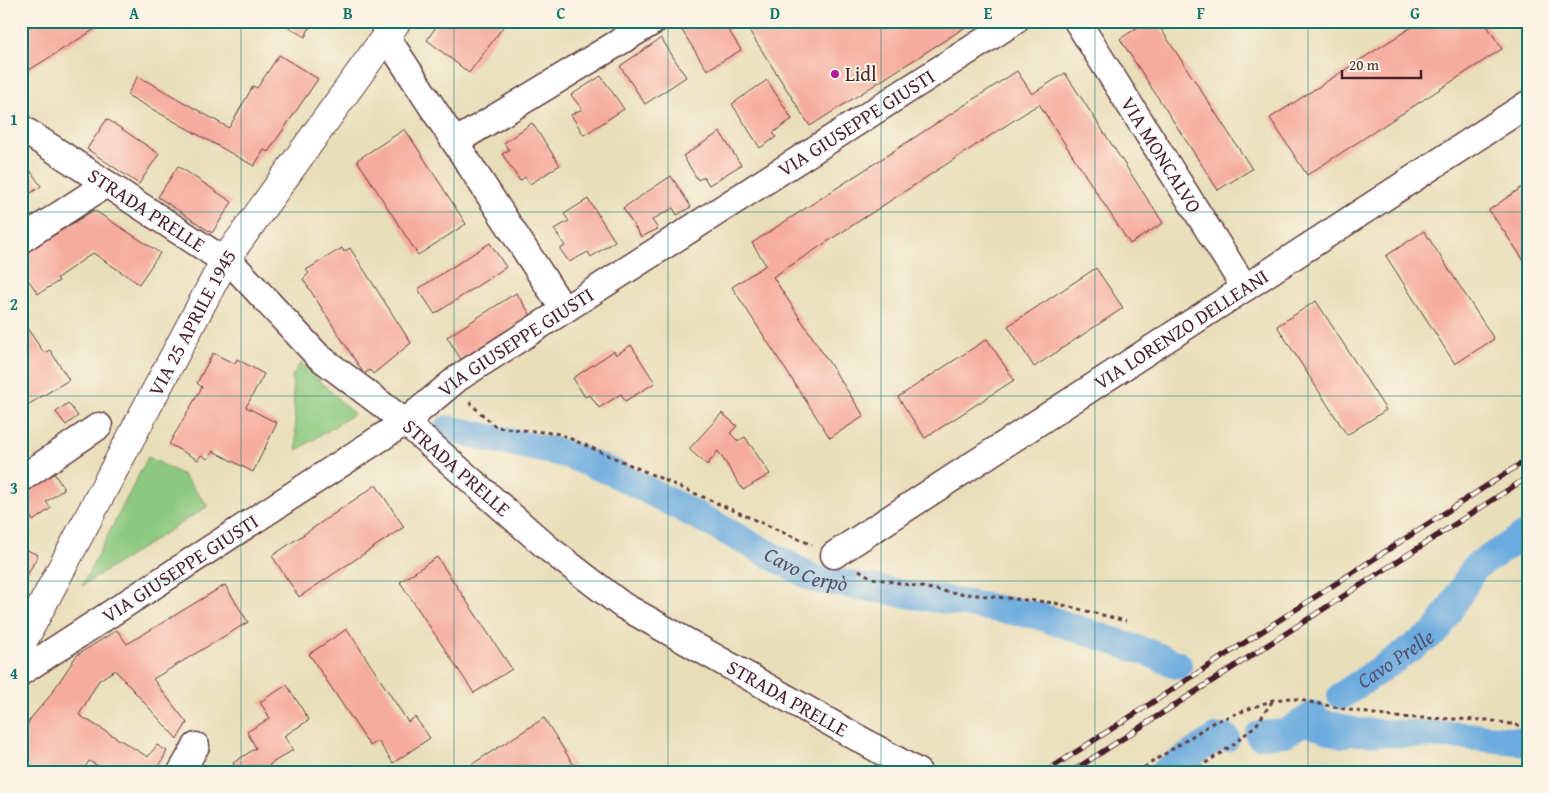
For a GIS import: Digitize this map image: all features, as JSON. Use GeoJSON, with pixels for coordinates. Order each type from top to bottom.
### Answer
{"type":"FeatureCollection","features":[{"type":"Feature","properties":{"kind":"street"},"geometry":{"type":"LineString","coordinates":[[455,142],[654,21]]}},
{"type":"Feature","properties":{"kind":"street","name":"VIA GIUSEPPE GIUSTI"},"geometry":{"type":"LineString","coordinates":[[21,672],[405,422],[458,378],[1015,21]]}},
{"type":"Feature","properties":{"kind":"street","name":"VIA MONCALVO"},"geometry":{"type":"LineString","coordinates":[[1077,21],[1245,288]]}},
{"type":"Feature","properties":{"kind":"street"},"geometry":{"type":"LineString","coordinates":[[391,29],[455,142],[564,310]]}},
{"type":"Feature","properties":{"kind":"street","name":"VIA 25 APRILE 1945"},"geometry":{"type":"LineString","coordinates":[[21,645],[225,260],[391,29]]}},
{"type":"Feature","properties":{"kind":"street","name":"VIA LORENZO DELLEANI"},"geometry":{"type":"LineString","coordinates":[[834,554],[1528,104]]}},
{"type":"Feature","properties":{"kind":"street","name":"STRADA PRELLE"},"geometry":{"type":"LineString","coordinates":[[21,128],[237,269],[318,356],[405,422],[549,549],[622,605],[918,772]]}},
{"type":"Feature","properties":{"kind":"street"},"geometry":{"type":"LineString","coordinates":[[21,240],[97,190],[105,182]]}},
{"type":"Feature","properties":{"kind":"street"},"geometry":{"type":"LineString","coordinates":[[21,479],[99,426]]}},
{"type":"Feature","properties":{"kind":"street"},"geometry":{"type":"LineString","coordinates":[[181,772],[196,746]]}},
{"type":"Feature","properties":{"kind":"path"},"geometry":{"type":"LineString","coordinates":[[458,378],[473,406],[496,427],[560,434],[834,554],[872,578],[948,592],[1055,603],[1126,621]]}},
{"type":"Feature","properties":{"kind":"path"},"geometry":{"type":"LineString","coordinates":[[1137,772],[1214,722],[1273,700],[1290,698],[1392,717],[1488,720],[1528,727]]}},
{"type":"Feature","properties":{"kind":"path"},"geometry":{"type":"LineString","coordinates":[[1192,772],[1234,745],[1256,724],[1273,700]]}},
{"type":"Feature","properties":{"kind":"green space"},"geometry":{"type":"Polygon","coordinates":[[[301,363],[354,414],[297,450],[292,376],[301,363]]]}},
{"type":"Feature","properties":{"kind":"green space"},"geometry":{"type":"Polygon","coordinates":[[[148,457],[183,475],[208,506],[82,586],[148,457]]]}},
{"type":"Feature","properties":{"kind":"building"},"geometry":{"type":"Polygon","coordinates":[[[24,21],[108,21],[21,75],[21,23],[24,21]]]}},
{"type":"Feature","properties":{"kind":"building"},"geometry":{"type":"Polygon","coordinates":[[[278,21],[313,21],[305,37],[278,21]]]}},
{"type":"Feature","properties":{"kind":"building"},"geometry":{"type":"Polygon","coordinates":[[[440,21],[496,21],[503,27],[469,73],[427,40],[440,21]]]}},
{"type":"Feature","properties":{"kind":"building"},"geometry":{"type":"Polygon","coordinates":[[[693,21],[723,21],[741,50],[707,70],[681,29],[693,21]]]}},
{"type":"Feature","properties":{"kind":"building","name":"Lidl"},"geometry":{"type":"Polygon","coordinates":[[[743,21],[975,21],[810,126],[743,21]]]}},
{"type":"Feature","properties":{"kind":"building"},"geometry":{"type":"Polygon","coordinates":[[[1147,21],[1173,21],[1161,29],[1252,169],[1218,190],[1120,39],[1147,21]]]}},
{"type":"Feature","properties":{"kind":"building"},"geometry":{"type":"Polygon","coordinates":[[[1421,21],[1484,21],[1502,49],[1307,175],[1270,118],[1421,21]]]}},
{"type":"Feature","properties":{"kind":"building"},"geometry":{"type":"Polygon","coordinates":[[[661,38],[686,77],[645,104],[620,66],[661,38]]]}},
{"type":"Feature","properties":{"kind":"building"},"geometry":{"type":"Polygon","coordinates":[[[279,55],[318,79],[268,152],[264,150],[254,166],[127,95],[138,76],[229,128],[253,86],[257,88],[279,55]]]}},
{"type":"Feature","properties":{"kind":"building"},"geometry":{"type":"Polygon","coordinates":[[[1017,71],[1032,94],[1065,73],[1163,223],[1130,244],[1039,104],[773,277],[864,416],[830,438],[732,287],[766,265],[752,243],[1017,71]]]}},
{"type":"Feature","properties":{"kind":"building"},"geometry":{"type":"Polygon","coordinates":[[[601,76],[624,109],[584,135],[571,115],[582,109],[571,95],[601,76]]]}},
{"type":"Feature","properties":{"kind":"building"},"geometry":{"type":"Polygon","coordinates":[[[767,80],[792,119],[773,133],[776,137],[760,148],[732,104],[767,80]]]}},
{"type":"Feature","properties":{"kind":"building"},"geometry":{"type":"Polygon","coordinates":[[[107,119],[159,154],[139,184],[87,149],[107,119]]]}},
{"type":"Feature","properties":{"kind":"building"},"geometry":{"type":"Polygon","coordinates":[[[532,123],[560,165],[530,184],[525,177],[520,181],[502,154],[509,150],[504,143],[532,123]]]}},
{"type":"Feature","properties":{"kind":"building"},"geometry":{"type":"Polygon","coordinates":[[[405,129],[466,224],[418,255],[357,160],[405,129]]]}},
{"type":"Feature","properties":{"kind":"building"},"geometry":{"type":"Polygon","coordinates":[[[720,132],[741,165],[709,185],[704,177],[698,180],[683,156],[720,132]]]}},
{"type":"Feature","properties":{"kind":"building"},"geometry":{"type":"Polygon","coordinates":[[[25,163],[41,186],[21,200],[21,166],[25,163]]]}},
{"type":"Feature","properties":{"kind":"building"},"geometry":{"type":"Polygon","coordinates":[[[178,166],[232,202],[212,233],[158,197],[178,166]]]}},
{"type":"Feature","properties":{"kind":"building"},"geometry":{"type":"Polygon","coordinates":[[[671,176],[691,207],[677,215],[673,208],[652,220],[658,229],[641,237],[623,208],[671,176]]]}},
{"type":"Feature","properties":{"kind":"building"},"geometry":{"type":"Polygon","coordinates":[[[1528,183],[1528,266],[1489,210],[1528,183]]]}},
{"type":"Feature","properties":{"kind":"building"},"geometry":{"type":"Polygon","coordinates":[[[588,199],[615,241],[591,257],[588,252],[569,262],[560,249],[565,246],[554,229],[569,221],[564,214],[588,199]]]}},
{"type":"Feature","properties":{"kind":"building"},"geometry":{"type":"Polygon","coordinates":[[[94,210],[160,253],[139,284],[93,253],[57,278],[59,281],[38,294],[29,281],[21,286],[21,256],[94,210]]]}},
{"type":"Feature","properties":{"kind":"building"},"geometry":{"type":"Polygon","coordinates":[[[1424,231],[1494,339],[1455,364],[1386,256],[1424,231]]]}},
{"type":"Feature","properties":{"kind":"building"},"geometry":{"type":"Polygon","coordinates":[[[490,243],[506,267],[435,314],[418,289],[490,243]]]}},
{"type":"Feature","properties":{"kind":"building"},"geometry":{"type":"Polygon","coordinates":[[[342,248],[344,252],[350,248],[411,343],[373,374],[370,370],[364,374],[303,279],[309,273],[306,270],[342,248]]]}},
{"type":"Feature","properties":{"kind":"building"},"geometry":{"type":"Polygon","coordinates":[[[1096,268],[1123,308],[1034,367],[1008,326],[1096,268]]]}},
{"type":"Feature","properties":{"kind":"building"},"geometry":{"type":"Polygon","coordinates":[[[516,293],[532,317],[462,361],[447,337],[516,293]]]}},
{"type":"Feature","properties":{"kind":"building"},"geometry":{"type":"Polygon","coordinates":[[[1316,301],[1386,410],[1347,435],[1277,326],[1316,301]]]}},
{"type":"Feature","properties":{"kind":"building"},"geometry":{"type":"Polygon","coordinates":[[[27,328],[44,353],[50,350],[69,380],[21,409],[21,371],[27,367],[21,358],[21,332],[27,328]]]}},
{"type":"Feature","properties":{"kind":"building"},"geometry":{"type":"Polygon","coordinates":[[[987,339],[1014,380],[925,438],[898,397],[987,339]]]}},
{"type":"Feature","properties":{"kind":"building"},"geometry":{"type":"Polygon","coordinates":[[[631,345],[655,383],[625,401],[621,394],[599,408],[590,395],[585,397],[573,378],[614,351],[616,355],[631,345]]]}},
{"type":"Feature","properties":{"kind":"building"},"geometry":{"type":"Polygon","coordinates":[[[213,353],[235,364],[237,359],[264,374],[246,407],[277,423],[253,472],[213,451],[208,459],[201,455],[198,460],[169,444],[202,387],[197,383],[213,353]]]}},
{"type":"Feature","properties":{"kind":"building"},"geometry":{"type":"Polygon","coordinates":[[[68,403],[78,416],[66,425],[56,412],[68,403]]]}},
{"type":"Feature","properties":{"kind":"building"},"geometry":{"type":"Polygon","coordinates":[[[722,413],[737,426],[730,433],[738,441],[745,437],[770,474],[743,490],[718,451],[707,465],[689,449],[722,413]]]}},
{"type":"Feature","properties":{"kind":"building"},"geometry":{"type":"Polygon","coordinates":[[[21,450],[27,459],[21,463],[21,450]]]}},
{"type":"Feature","properties":{"kind":"building"},"geometry":{"type":"Polygon","coordinates":[[[50,467],[64,489],[46,502],[51,508],[33,521],[25,509],[21,513],[21,487],[50,467]]]}},
{"type":"Feature","properties":{"kind":"building"},"geometry":{"type":"Polygon","coordinates":[[[376,485],[404,527],[299,597],[272,556],[376,485]]]}},
{"type":"Feature","properties":{"kind":"building"},"geometry":{"type":"Polygon","coordinates":[[[21,547],[38,555],[21,587],[21,547]]]}},
{"type":"Feature","properties":{"kind":"building"},"geometry":{"type":"Polygon","coordinates":[[[437,557],[512,669],[474,693],[400,582],[437,557]]]}},
{"type":"Feature","properties":{"kind":"building"},"geometry":{"type":"Polygon","coordinates":[[[225,585],[248,622],[153,679],[187,723],[177,739],[115,670],[99,680],[79,715],[148,757],[157,745],[167,751],[156,772],[109,772],[89,761],[82,772],[21,772],[21,735],[31,718],[49,697],[77,655],[117,630],[127,644],[225,585]]]}},
{"type":"Feature","properties":{"kind":"building"},"geometry":{"type":"Polygon","coordinates":[[[347,629],[408,722],[415,717],[430,738],[393,763],[378,741],[370,746],[309,654],[347,629]]]}},
{"type":"Feature","properties":{"kind":"building"},"geometry":{"type":"Polygon","coordinates":[[[287,685],[309,720],[284,736],[293,750],[269,765],[274,772],[238,772],[233,763],[256,748],[247,732],[270,718],[260,702],[287,685]]]}},
{"type":"Feature","properties":{"kind":"building"},"geometry":{"type":"Polygon","coordinates":[[[544,718],[578,772],[460,772],[544,718]]]}},
{"type":"Feature","properties":{"kind":"waterway","name":"Cavo Cerpò"},"geometry":{"type":"LineString","coordinates":[[448,429],[566,454],[614,473],[815,579],[1036,615],[1152,654],[1178,665]]}},
{"type":"Feature","properties":{"kind":"waterway","name":"Cavo Prelle"},"geometry":{"type":"LineString","coordinates":[[1341,696],[1437,631],[1475,567],[1528,533]]}},
{"type":"Feature","properties":{"kind":"waterway","name":"Cavo Prelle"},"geometry":{"type":"LineString","coordinates":[[1259,735],[1285,733],[1314,715]]}},
{"type":"Feature","properties":{"kind":"waterway"},"geometry":{"type":"LineString","coordinates":[[1324,723],[1357,732],[1466,736],[1528,742]]}},
{"type":"Feature","properties":{"kind":"waterway"},"geometry":{"type":"LineString","coordinates":[[1294,728],[1341,745],[1346,744],[1357,732]]}},
{"type":"Feature","properties":{"kind":"waterway","name":"Cavo Prelle"},"geometry":{"type":"LineString","coordinates":[[1164,772],[1216,738],[1226,738]]}},
{"type":"Feature","properties":{"kind":"railway"},"geometry":{"type":"LineString","coordinates":[[1045,772],[1528,459]]}},
{"type":"Feature","properties":{"kind":"railway"},"geometry":{"type":"LineString","coordinates":[[1071,772],[1528,477]]}},
{"type":"Feature","properties":{"kind":"place","name":"Lidl"},"geometry":{"type":"Point","coordinates":[835,74]}}]}
